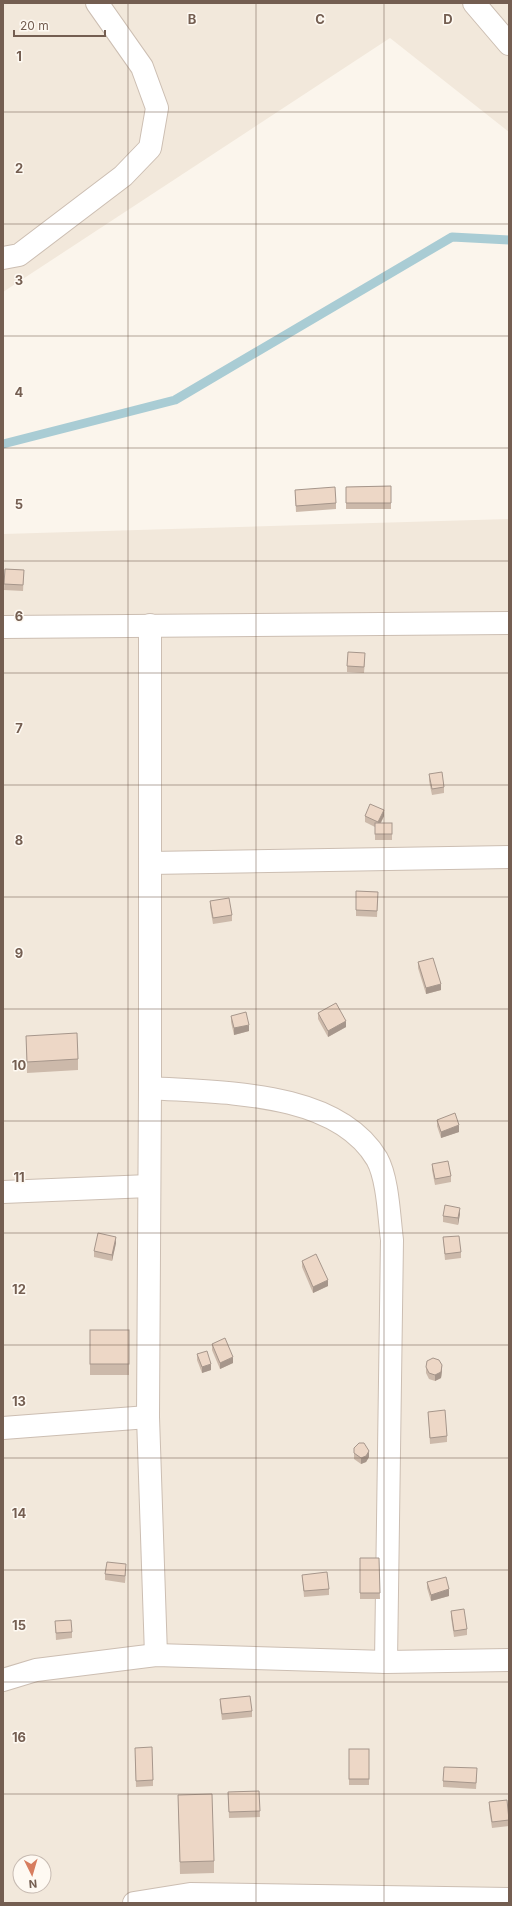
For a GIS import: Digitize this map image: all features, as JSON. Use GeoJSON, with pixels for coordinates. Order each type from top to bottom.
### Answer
{"type":"FeatureCollection","features":[{"type":"Feature","properties":{"kind":"street"},"geometry":{"type":"LineString","coordinates":[[3,258],[20,255],[123,176],[150,148],[157,108],[142,67],[97,3]]}},
{"type":"Feature","properties":{"kind":"street"},"geometry":{"type":"LineString","coordinates":[[474,3],[509,44]]}},
{"type":"Feature","properties":{"kind":"street"},"geometry":{"type":"LineString","coordinates":[[3,627],[509,623]]}},
{"type":"Feature","properties":{"kind":"street"},"geometry":{"type":"LineString","coordinates":[[150,625],[148,1417],[156,1654]]}},
{"type":"Feature","properties":{"kind":"street"},"geometry":{"type":"LineString","coordinates":[[150,863],[509,857]]}},
{"type":"Feature","properties":{"kind":"street"},"geometry":{"type":"LineString","coordinates":[[150,1088],[249,1095],[294,1104],[328,1116],[359,1137],[377,1160],[386,1188],[392,1240],[386,1662]]}},
{"type":"Feature","properties":{"kind":"street"},"geometry":{"type":"LineString","coordinates":[[3,1192],[149,1186]]}},
{"type":"Feature","properties":{"kind":"street"},"geometry":{"type":"LineString","coordinates":[[3,1428],[148,1417]]}},
{"type":"Feature","properties":{"kind":"street"},"geometry":{"type":"LineString","coordinates":[[3,1680],[36,1670],[156,1654],[386,1662],[509,1660]]}},
{"type":"Feature","properties":{"kind":"street"},"geometry":{"type":"LineString","coordinates":[[134,1903],[190,1894],[509,1899]]}},
{"type":"Feature","properties":{"kind":"shaded area"},"geometry":{"type":"Polygon","coordinates":[[[3,3],[509,3],[509,132],[390,38],[3,292],[3,3]]]}},
{"type":"Feature","properties":{"kind":"shaded area"},"geometry":{"type":"Polygon","coordinates":[[[509,519],[509,1903],[3,1903],[3,534],[509,519]]]}},
{"type":"Feature","properties":{"kind":"building"},"geometry":{"type":"Polygon","coordinates":[[[391,486],[391,503],[346,503],[346,487],[391,486]]]}},
{"type":"Feature","properties":{"kind":"building"},"geometry":{"type":"Polygon","coordinates":[[[335,487],[336,503],[296,506],[295,490],[335,487]]]}},
{"type":"Feature","properties":{"kind":"building"},"geometry":{"type":"Polygon","coordinates":[[[5,569],[24,570],[23,585],[4,584],[5,569]]]}},
{"type":"Feature","properties":{"kind":"building"},"geometry":{"type":"Polygon","coordinates":[[[348,652],[365,653],[364,667],[347,666],[348,652]]]}},
{"type":"Feature","properties":{"kind":"building"},"geometry":{"type":"Polygon","coordinates":[[[442,772],[444,787],[432,789],[429,774],[442,772]]]}},
{"type":"Feature","properties":{"kind":"building"},"geometry":{"type":"Polygon","coordinates":[[[370,804],[384,810],[378,822],[365,816],[370,804]]]}},
{"type":"Feature","properties":{"kind":"building"},"geometry":{"type":"Polygon","coordinates":[[[375,823],[392,823],[392,834],[375,834],[375,823]]]}},
{"type":"Feature","properties":{"kind":"building"},"geometry":{"type":"Polygon","coordinates":[[[356,891],[378,892],[377,911],[356,910],[356,891]]]}},
{"type":"Feature","properties":{"kind":"building"},"geometry":{"type":"Polygon","coordinates":[[[229,898],[232,915],[213,918],[210,901],[229,898]]]}},
{"type":"Feature","properties":{"kind":"building"},"geometry":{"type":"Polygon","coordinates":[[[433,958],[441,984],[426,988],[418,962],[433,958]]]}},
{"type":"Feature","properties":{"kind":"building"},"geometry":{"type":"Polygon","coordinates":[[[336,1003],[346,1021],[328,1031],[318,1013],[336,1003]]]}},
{"type":"Feature","properties":{"kind":"building"},"geometry":{"type":"Polygon","coordinates":[[[246,1012],[249,1025],[234,1028],[231,1016],[246,1012]]]}},
{"type":"Feature","properties":{"kind":"building"},"geometry":{"type":"Polygon","coordinates":[[[77,1033],[78,1059],[27,1062],[26,1036],[77,1033]]]}},
{"type":"Feature","properties":{"kind":"building"},"geometry":{"type":"Polygon","coordinates":[[[455,1113],[459,1125],[441,1132],[437,1120],[455,1113]]]}},
{"type":"Feature","properties":{"kind":"building"},"geometry":{"type":"Polygon","coordinates":[[[448,1161],[451,1176],[435,1179],[432,1164],[448,1161]]]}},
{"type":"Feature","properties":{"kind":"building"},"geometry":{"type":"Polygon","coordinates":[[[445,1205],[460,1208],[458,1218],[443,1216],[445,1205]]]}},
{"type":"Feature","properties":{"kind":"building"},"geometry":{"type":"Polygon","coordinates":[[[98,1233],[116,1237],[112,1255],[94,1251],[98,1233]]]}},
{"type":"Feature","properties":{"kind":"building"},"geometry":{"type":"Polygon","coordinates":[[[459,1236],[461,1252],[445,1254],[443,1237],[459,1236]]]}},
{"type":"Feature","properties":{"kind":"building"},"geometry":{"type":"Polygon","coordinates":[[[316,1254],[328,1280],[313,1287],[302,1261],[316,1254]]]}},
{"type":"Feature","properties":{"kind":"building"},"geometry":{"type":"Polygon","coordinates":[[[90,1330],[129,1330],[129,1364],[90,1364],[90,1330]]]}},
{"type":"Feature","properties":{"kind":"building"},"geometry":{"type":"Polygon","coordinates":[[[225,1338],[233,1357],[220,1363],[212,1344],[225,1338]]]}},
{"type":"Feature","properties":{"kind":"building"},"geometry":{"type":"Polygon","coordinates":[[[207,1351],[211,1364],[202,1367],[197,1354],[207,1351]]]}},
{"type":"Feature","properties":{"kind":"building"},"geometry":{"type":"Polygon","coordinates":[[[433,1358],[439,1360],[442,1365],[441,1372],[435,1375],[429,1373],[426,1367],[427,1361],[433,1358]]]}},
{"type":"Feature","properties":{"kind":"building"},"geometry":{"type":"Polygon","coordinates":[[[445,1410],[447,1436],[430,1438],[428,1412],[445,1410]]]}},
{"type":"Feature","properties":{"kind":"building"},"geometry":{"type":"Polygon","coordinates":[[[359,1443],[364,1443],[369,1451],[366,1456],[361,1458],[354,1453],[354,1448],[359,1443]]]}},
{"type":"Feature","properties":{"kind":"building"},"geometry":{"type":"Polygon","coordinates":[[[360,1558],[379,1558],[380,1593],[360,1593],[360,1558]]]}},
{"type":"Feature","properties":{"kind":"building"},"geometry":{"type":"Polygon","coordinates":[[[107,1562],[126,1564],[125,1576],[105,1574],[107,1562]]]}},
{"type":"Feature","properties":{"kind":"building"},"geometry":{"type":"Polygon","coordinates":[[[327,1572],[329,1589],[304,1591],[302,1575],[327,1572]]]}},
{"type":"Feature","properties":{"kind":"building"},"geometry":{"type":"Polygon","coordinates":[[[446,1577],[449,1589],[431,1595],[427,1582],[446,1577]]]}},
{"type":"Feature","properties":{"kind":"building"},"geometry":{"type":"Polygon","coordinates":[[[464,1609],[467,1629],[454,1631],[451,1611],[464,1609]]]}},
{"type":"Feature","properties":{"kind":"building"},"geometry":{"type":"Polygon","coordinates":[[[71,1620],[72,1632],[56,1633],[55,1621],[71,1620]]]}},
{"type":"Feature","properties":{"kind":"building"},"geometry":{"type":"Polygon","coordinates":[[[250,1696],[252,1711],[222,1714],[220,1699],[250,1696]]]}},
{"type":"Feature","properties":{"kind":"building"},"geometry":{"type":"Polygon","coordinates":[[[152,1747],[153,1780],[136,1781],[135,1748],[152,1747]]]}},
{"type":"Feature","properties":{"kind":"building"},"geometry":{"type":"Polygon","coordinates":[[[349,1749],[369,1749],[369,1779],[349,1779],[349,1749]]]}},
{"type":"Feature","properties":{"kind":"building"},"geometry":{"type":"Polygon","coordinates":[[[444,1767],[477,1768],[476,1783],[443,1781],[444,1767]]]}},
{"type":"Feature","properties":{"kind":"building"},"geometry":{"type":"Polygon","coordinates":[[[259,1791],[260,1811],[229,1812],[228,1792],[259,1791]]]}},
{"type":"Feature","properties":{"kind":"building"},"geometry":{"type":"Polygon","coordinates":[[[212,1794],[214,1861],[180,1862],[178,1795],[212,1794]]]}},
{"type":"Feature","properties":{"kind":"building"},"geometry":{"type":"Polygon","coordinates":[[[507,1800],[509,1820],[492,1822],[489,1802],[507,1800]]]}},
{"type":"Feature","properties":{"kind":"waterway"},"geometry":{"type":"LineString","coordinates":[[3,444],[175,400],[452,237],[509,240]]}}]}
